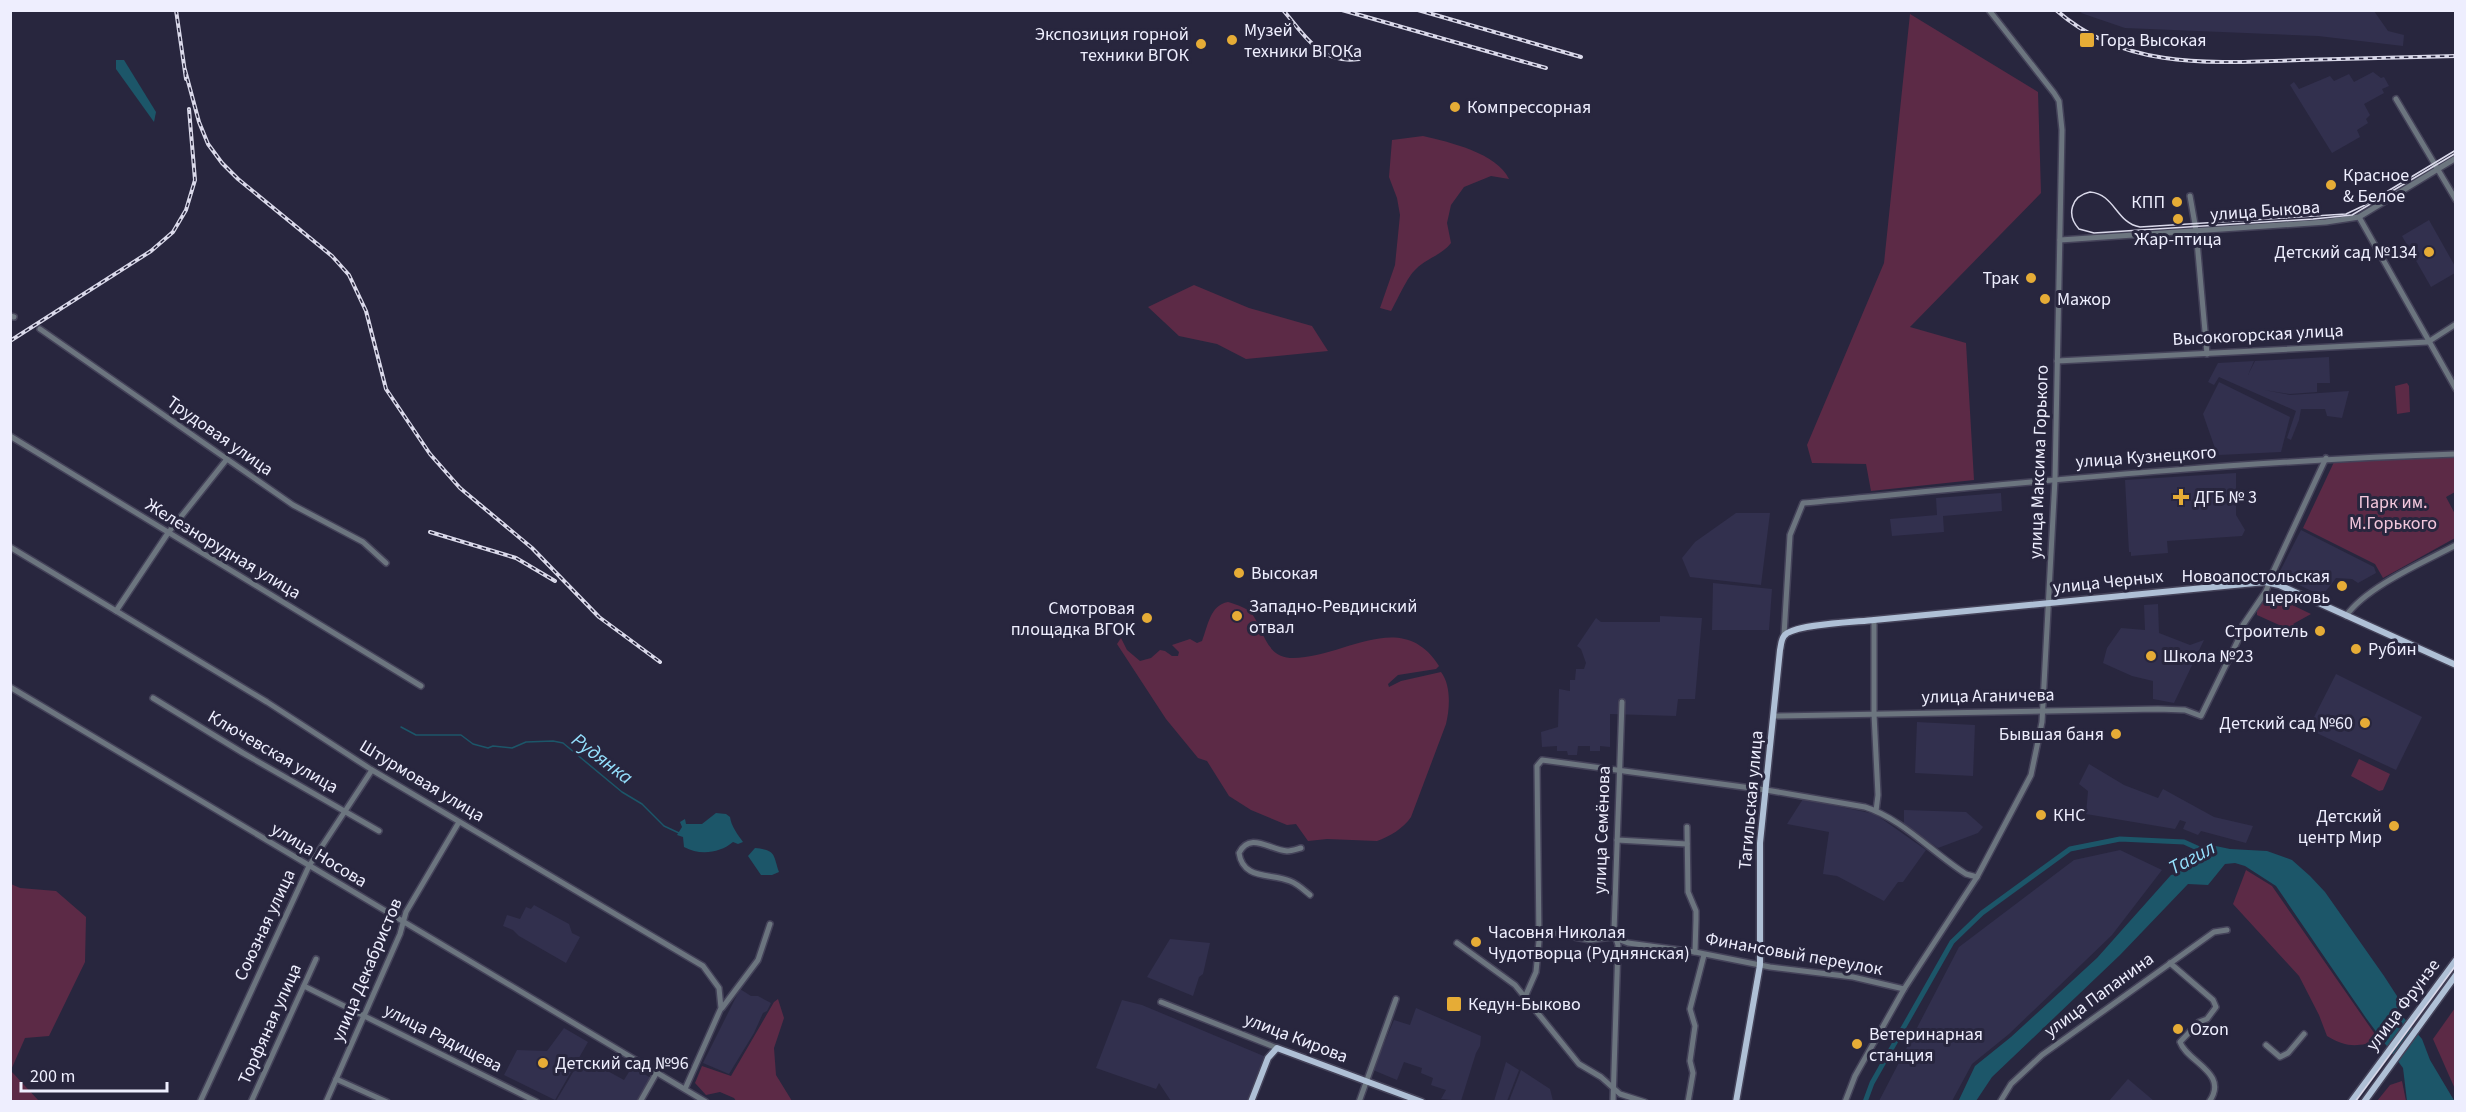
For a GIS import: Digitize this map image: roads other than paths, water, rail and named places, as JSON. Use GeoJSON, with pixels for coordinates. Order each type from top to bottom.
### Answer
{"type":"FeatureCollection","features":[{"type":"Feature","properties":{"kind":"main road","name":"улица Черных"},"geometry":{"type":"LineString","coordinates":[[1784,635],[1797,629],[1874,620],[2254,582],[2270,583],[2456,665]]}},
{"type":"Feature","properties":{"kind":"main road","name":"Тагильская улица"},"geometry":{"type":"LineString","coordinates":[[1736,1101],[1760,965],[1758,869],[1780,650],[1784,635]]}},
{"type":"Feature","properties":{"kind":"main road","name":"улица Фрунзе"},"geometry":{"type":"LineString","coordinates":[[2354,1100],[2420,1006],[2456,960]]}},
{"type":"Feature","properties":{"kind":"main road","name":"улица Фрунзе"},"geometry":{"type":"LineString","coordinates":[[2364,1101],[2427,1011],[2456,975]]}},
{"type":"Feature","properties":{"kind":"main road","name":"улица Кирова"},"geometry":{"type":"LineString","coordinates":[[1277,1048],[1422,1101]]}},
{"type":"Feature","properties":{"kind":"main road"},"geometry":{"type":"LineString","coordinates":[[1251,1101],[1269,1058],[1277,1048]]}},
{"type":"Feature","properties":{"kind":"street","name":"улица Максима Горького"},"geometry":{"type":"LineString","coordinates":[[1845,1101],[1856,1076],[1904,989],[1977,877],[2031,775],[2043,709],[2055,479],[2062,130],[2059,101],[2047,82],[2019,51],[1989,10]]}},
{"type":"Feature","properties":{"kind":"street"},"geometry":{"type":"LineString","coordinates":[[2396,99],[2456,200]]}},
{"type":"Feature","properties":{"kind":"street","name":"улица Быкова"},"geometry":{"type":"LineString","coordinates":[[2060,240],[2326,222],[2359,217],[2456,158]]}},
{"type":"Feature","properties":{"kind":"street"},"geometry":{"type":"LineString","coordinates":[[2190,196],[2196,230],[2207,354]]}},
{"type":"Feature","properties":{"kind":"street"},"geometry":{"type":"LineString","coordinates":[[2359,217],[2456,389]]}},
{"type":"Feature","properties":{"kind":"street","name":"Высокогорская улица"},"geometry":{"type":"LineString","coordinates":[[2057,361],[2428,342],[2456,324]]}},
{"type":"Feature","properties":{"kind":"street","name":"Трудовая улица"},"geometry":{"type":"LineString","coordinates":[[40,329],[302,510],[363,542],[386,562]]}},
{"type":"Feature","properties":{"kind":"street","name":"Железнорудная улица"},"geometry":{"type":"LineString","coordinates":[[10,436],[421,686]]}},
{"type":"Feature","properties":{"kind":"street","name":"улица Кузнецкого"},"geometry":{"type":"LineString","coordinates":[[1803,503],[2055,479],[2326,458],[2456,454]]}},
{"type":"Feature","properties":{"kind":"street"},"geometry":{"type":"LineString","coordinates":[[2270,583],[2326,458]]}},
{"type":"Feature","properties":{"kind":"street"},"geometry":{"type":"LineString","coordinates":[[116,611],[168,533],[227,459]]}},
{"type":"Feature","properties":{"kind":"street","name":"Тагильская улица"},"geometry":{"type":"LineString","coordinates":[[1784,635],[1790,535],[1803,503]]}},
{"type":"Feature","properties":{"kind":"street"},"geometry":{"type":"LineString","coordinates":[[2346,616],[2352,607],[2368,594],[2456,545]]}},
{"type":"Feature","properties":{"kind":"street","name":"Штурмовая улица"},"geometry":{"type":"LineString","coordinates":[[10,547],[267,702],[372,770],[703,966],[719,987],[722,1008]]}},
{"type":"Feature","properties":{"kind":"street","name":"улица Аганичева"},"geometry":{"type":"LineString","coordinates":[[1774,716],[2043,709],[2185,710],[2201,716],[2243,630],[2242,625],[2270,583]]}},
{"type":"Feature","properties":{"kind":"street"},"geometry":{"type":"LineString","coordinates":[[1874,620],[1874,714],[1878,795],[1876,811]]}},
{"type":"Feature","properties":{"kind":"street","name":"улица Носова"},"geometry":{"type":"LineString","coordinates":[[10,687],[309,867],[706,1101]]}},
{"type":"Feature","properties":{"kind":"street","name":"Ключевская улица"},"geometry":{"type":"LineString","coordinates":[[153,698],[379,831]]}},
{"type":"Feature","properties":{"kind":"street","name":"улица Семёнова"},"geometry":{"type":"LineString","coordinates":[[1613,1101],[1617,939],[1614,932],[1622,702]]}},
{"type":"Feature","properties":{"kind":"street"},"geometry":{"type":"LineString","coordinates":[[1524,997],[1536,972],[1538,763],[1547,759],[1766,790],[1850,804],[1876,811],[1953,866],[1966,874],[1977,877]]}},
{"type":"Feature","properties":{"kind":"street","name":"Союзная улица"},"geometry":{"type":"LineString","coordinates":[[200,1101],[309,867],[372,770]]}},
{"type":"Feature","properties":{"kind":"street","name":"улица Декабристов"},"geometry":{"type":"LineString","coordinates":[[326,1101],[400,934],[406,912],[459,822]]}},
{"type":"Feature","properties":{"kind":"street"},"geometry":{"type":"LineString","coordinates":[[1686,826],[1688,892],[1696,911],[1695,952]]}},
{"type":"Feature","properties":{"kind":"street"},"geometry":{"type":"LineString","coordinates":[[1617,840],[1687,844]]}},
{"type":"Feature","properties":{"kind":"street"},"geometry":{"type":"LineString","coordinates":[[1301,848],[1287,851],[1253,842],[1244,846],[1239,853],[1240,861],[1250,872],[1292,881],[1311,895]]}},
{"type":"Feature","properties":{"kind":"street"},"geometry":{"type":"LineString","coordinates":[[685,1089],[722,1008],[758,960],[770,924]]}},
{"type":"Feature","properties":{"kind":"street","name":"Финансовый переулок"},"geometry":{"type":"LineString","coordinates":[[1538,930],[1590,940],[1612,937],[1628,943],[1853,978],[1904,989]]}},
{"type":"Feature","properties":{"kind":"street","name":"улица Папанина"},"geometry":{"type":"LineString","coordinates":[[2000,1101],[2012,1084],[2042,1055],[2214,932],[2227,930]]}},
{"type":"Feature","properties":{"kind":"street"},"geometry":{"type":"LineString","coordinates":[[1457,943],[1510,980],[1575,1061],[1601,1077],[1622,1095],[1645,1101]]}},
{"type":"Feature","properties":{"kind":"street"},"geometry":{"type":"LineString","coordinates":[[1688,1101],[1693,1073],[1690,1061],[1695,1026],[1690,1009],[1704,955]]}},
{"type":"Feature","properties":{"kind":"street","name":"Торфяная улица"},"geometry":{"type":"LineString","coordinates":[[251,1101],[316,959]]}},
{"type":"Feature","properties":{"kind":"street"},"geometry":{"type":"LineString","coordinates":[[2170,963],[2213,1000],[2216,1007],[2207,1019],[2199,1022],[2180,1042],[2183,1048],[2210,1074],[2214,1091],[2209,1101]]}},
{"type":"Feature","properties":{"kind":"street","name":"улица Радищева"},"geometry":{"type":"LineString","coordinates":[[304,986],[537,1101]]}},
{"type":"Feature","properties":{"kind":"street"},"geometry":{"type":"LineString","coordinates":[[1359,1101],[1396,999]]}},
{"type":"Feature","properties":{"kind":"street","name":"улица Кирова"},"geometry":{"type":"LineString","coordinates":[[1161,1002],[1277,1048]]}},
{"type":"Feature","properties":{"kind":"street"},"geometry":{"type":"LineString","coordinates":[[2266,1045],[2280,1057],[2288,1053],[2304,1034]]}},
{"type":"Feature","properties":{"kind":"street"},"geometry":{"type":"LineString","coordinates":[[640,1101],[657,1072]]}},
{"type":"Feature","properties":{"kind":"street"},"geometry":{"type":"LineString","coordinates":[[336,1079],[387,1101]]}},
{"type":"Feature","properties":{"kind":"water"},"geometry":{"type":"Polygon","coordinates":[[[116,60],[124,60],[156,112],[154,122],[116,69],[116,60]]]}},
{"type":"Feature","properties":{"kind":"water"},"geometry":{"type":"Polygon","coordinates":[[[716,813],[730,817],[733,827],[743,842],[738,844],[733,842],[722,849],[710,852],[697,852],[684,847],[683,837],[677,835],[682,827],[680,822],[685,819],[686,824],[702,824],[716,813]]]}},
{"type":"Feature","properties":{"kind":"water","name":"Тагил"},"geometry":{"type":"Polygon","coordinates":[[[2206,844],[2230,849],[2267,851],[2292,860],[2310,876],[2325,892],[2397,996],[2398,1011],[2422,1039],[2430,1060],[2455,1102],[2407,1101],[2403,1068],[2276,886],[2245,866],[2235,863],[2225,864],[2208,885],[2188,884],[2120,955],[1992,1077],[1976,1101],[1958,1102],[1975,1066],[2011,1037],[2097,958],[2171,875],[2182,870],[2195,853],[2206,844]]]}},
{"type":"Feature","properties":{"kind":"water"},"geometry":{"type":"Polygon","coordinates":[[[755,848],[767,850],[773,854],[779,872],[772,875],[761,875],[748,856],[755,848]]]}},
{"type":"Feature","properties":{"kind":"waterway","name":"Рудянка"},"geometry":{"type":"LineString","coordinates":[[401,727],[416,735],[461,735],[473,744],[488,748],[493,746],[512,748],[526,742],[563,743],[622,792],[642,804],[664,826],[679,833]]}},
{"type":"Feature","properties":{"kind":"waterway","name":"Тагил"},"geometry":{"type":"LineString","coordinates":[[1865,1102],[1872,1083],[1952,942],[1982,913],[2070,849],[2120,839],[2184,842],[2206,852]]}},
{"type":"Feature","properties":{"kind":"tram line"},"geometry":{"type":"LineString","coordinates":[[2456,150],[2346,214],[2140,227],[2126,220],[2105,198],[2090,192],[2078,198],[2072,207],[2072,212],[2079,229],[2094,233],[2352,215],[2456,153]]}},
{"type":"Feature","properties":{"kind":"tram line"},"geometry":{"type":"LineString","coordinates":[[2355,1102],[2456,965]]}},
{"type":"Feature","properties":{"kind":"railway"},"geometry":{"type":"LineString","coordinates":[[176,10],[186,79]]}},
{"type":"Feature","properties":{"kind":"railway"},"geometry":{"type":"LineString","coordinates":[[1283,10],[1306,38],[1323,52],[1345,60],[1359,59],[1361,56]]}},
{"type":"Feature","properties":{"kind":"railway"},"geometry":{"type":"LineString","coordinates":[[1342,10],[1546,68]]}},
{"type":"Feature","properties":{"kind":"railway"},"geometry":{"type":"LineString","coordinates":[[1418,10],[1581,57]]}},
{"type":"Feature","properties":{"kind":"railway"},"geometry":{"type":"LineString","coordinates":[[2056,10],[2083,30],[2111,44],[2172,59],[2235,62],[2456,56]]}},
{"type":"Feature","properties":{"kind":"railway"},"geometry":{"type":"LineString","coordinates":[[185,70],[199,122],[208,144],[222,163],[238,179],[332,256],[349,275],[366,311],[386,389],[430,454],[460,488],[532,548],[599,617],[660,662]]}},
{"type":"Feature","properties":{"kind":"railway"},"geometry":{"type":"LineString","coordinates":[[10,341],[151,251],[173,232],[186,210],[195,180],[189,109]]}},
{"type":"Feature","properties":{"kind":"railway"},"geometry":{"type":"LineString","coordinates":[[430,532],[516,558],[555,581]]}},
{"type":"Feature","properties":{"kind":"place","name":"Музей техники ВГОКа"},"geometry":{"type":"Point","coordinates":[1232,40]}},
{"type":"Feature","properties":{"kind":"place","name":"Гора Высокая"},"geometry":{"type":"Point","coordinates":[2087,40]}},
{"type":"Feature","properties":{"kind":"place","name":"Экспозиция горной техники ВГОК"},"geometry":{"type":"Point","coordinates":[1201,44]}},
{"type":"Feature","properties":{"kind":"place","name":"Компрессорная"},"geometry":{"type":"Point","coordinates":[1455,107]}},
{"type":"Feature","properties":{"kind":"place","name":"Красное & Белое"},"geometry":{"type":"Point","coordinates":[2331,185]}},
{"type":"Feature","properties":{"kind":"place","name":"КПП"},"geometry":{"type":"Point","coordinates":[2177,202]}},
{"type":"Feature","properties":{"kind":"place","name":"Жар-птица"},"geometry":{"type":"Point","coordinates":[2178,219]}},
{"type":"Feature","properties":{"kind":"place","name":"Детский сад №134"},"geometry":{"type":"Point","coordinates":[2429,252]}},
{"type":"Feature","properties":{"kind":"place","name":"Трак"},"geometry":{"type":"Point","coordinates":[2031,278]}},
{"type":"Feature","properties":{"kind":"place","name":"Мажор"},"geometry":{"type":"Point","coordinates":[2045,299]}},
{"type":"Feature","properties":{"kind":"place","name":"ДГБ № 3"},"geometry":{"type":"Point","coordinates":[2181,497]}},
{"type":"Feature","properties":{"kind":"place","name":"Высокая"},"geometry":{"type":"Point","coordinates":[1239,573]}},
{"type":"Feature","properties":{"kind":"place","name":"Новоапостольская церковь"},"geometry":{"type":"Point","coordinates":[2342,586]}},
{"type":"Feature","properties":{"kind":"place","name":"Западно-Ревдинский отвал"},"geometry":{"type":"Point","coordinates":[1237,616]}},
{"type":"Feature","properties":{"kind":"place","name":"Смотровая площадка ВГОК"},"geometry":{"type":"Point","coordinates":[1147,618]}},
{"type":"Feature","properties":{"kind":"place","name":"Строитель"},"geometry":{"type":"Point","coordinates":[2320,631]}},
{"type":"Feature","properties":{"kind":"place","name":"Рубин"},"geometry":{"type":"Point","coordinates":[2356,649]}},
{"type":"Feature","properties":{"kind":"place","name":"Школа №23"},"geometry":{"type":"Point","coordinates":[2151,656]}},
{"type":"Feature","properties":{"kind":"place","name":"Детский сад №60"},"geometry":{"type":"Point","coordinates":[2365,723]}},
{"type":"Feature","properties":{"kind":"place","name":"Бывшая баня"},"geometry":{"type":"Point","coordinates":[2116,734]}},
{"type":"Feature","properties":{"kind":"place","name":"КНС"},"geometry":{"type":"Point","coordinates":[2041,815]}},
{"type":"Feature","properties":{"kind":"place","name":"Детский центр Мир"},"geometry":{"type":"Point","coordinates":[2394,826]}},
{"type":"Feature","properties":{"kind":"place","name":"Часовня Николая Чудотворца (Руднянская)"},"geometry":{"type":"Point","coordinates":[1476,942]}},
{"type":"Feature","properties":{"kind":"place","name":"Кедун-Быково"},"geometry":{"type":"Point","coordinates":[1454,1004]}},
{"type":"Feature","properties":{"kind":"place","name":"Ozon"},"geometry":{"type":"Point","coordinates":[2178,1029]}},
{"type":"Feature","properties":{"kind":"place","name":"Ветеринарная станция"},"geometry":{"type":"Point","coordinates":[1857,1044]}},
{"type":"Feature","properties":{"kind":"place","name":"Детский сад №96"},"geometry":{"type":"Point","coordinates":[543,1063]}},
{"type":"Feature","properties":{"kind":"park label","name":"Парк им. М.Горького"},"geometry":{"type":"Point","coordinates":[2393,512]}}]}
